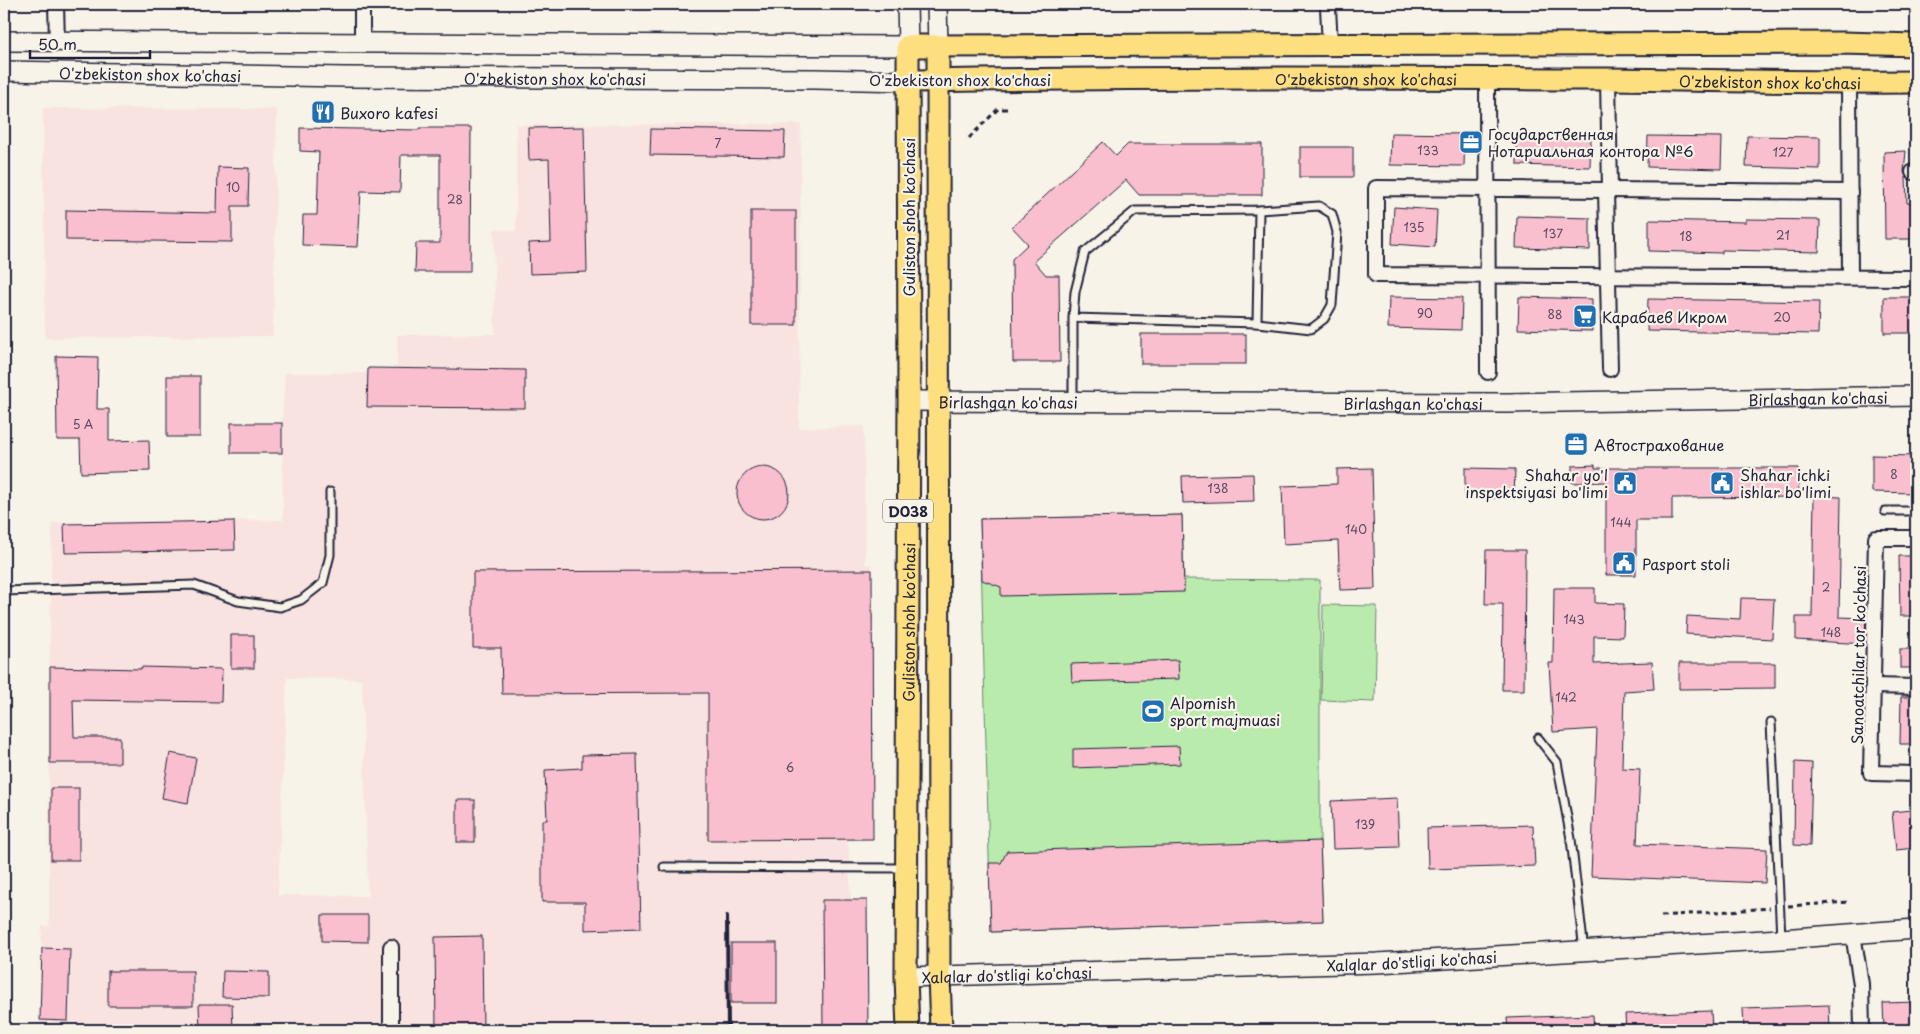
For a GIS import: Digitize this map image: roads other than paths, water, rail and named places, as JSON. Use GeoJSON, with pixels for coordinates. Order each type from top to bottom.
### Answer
{"type":"FeatureCollection","features":[{"type":"Feature","properties":{"kind":"main road","name":"O'zbekiston shox ko'chasi"},"geometry":{"type":"LineString","coordinates":[[908,46],[1843,43],[1916,45]]}},
{"type":"Feature","properties":{"kind":"main road","name":"Guliston shoh ko'chasi"},"geometry":{"type":"LineString","coordinates":[[908,46],[909,401],[906,868],[908,1030]]}},
{"type":"Feature","properties":{"kind":"main road","name":"Guliston shoh ko'chasi"},"geometry":{"type":"LineString","coordinates":[[938,46],[939,976],[941,1030]]}},
{"type":"Feature","properties":{"kind":"main road"},"geometry":{"type":"LineString","coordinates":[[992,46],[992,79]]}},
{"type":"Feature","properties":{"kind":"main road","name":"O'zbekiston shox ko'chasi"},"geometry":{"type":"LineString","coordinates":[[908,81],[992,79],[1608,79],[1849,83],[1916,82]]}},
{"type":"Feature","properties":{"kind":"street"},"geometry":{"type":"LineString","coordinates":[[56,4],[57,42]]}},
{"type":"Feature","properties":{"kind":"street"},"geometry":{"type":"LineString","coordinates":[[362,4],[362,42]]}},
{"type":"Feature","properties":{"kind":"street","name":"Guliston shoh ko'chasi"},"geometry":{"type":"LineString","coordinates":[[907,4],[908,46]]}},
{"type":"Feature","properties":{"kind":"street","name":"Guliston shoh ko'chasi"},"geometry":{"type":"LineString","coordinates":[[938,4],[938,46]]}},
{"type":"Feature","properties":{"kind":"street"},"geometry":{"type":"LineString","coordinates":[[1328,8],[1330,45]]}},
{"type":"Feature","properties":{"kind":"street"},"geometry":{"type":"LineString","coordinates":[[4,42],[4,52]]}},
{"type":"Feature","properties":{"kind":"street","name":"O'zbekiston shox ko'chasi"},"geometry":{"type":"LineString","coordinates":[[4,42],[362,42],[908,46]]}},
{"type":"Feature","properties":{"kind":"street"},"geometry":{"type":"LineString","coordinates":[[849,79],[850,47]]}},
{"type":"Feature","properties":{"kind":"street","name":"O'zbekiston shox ko'chasi"},"geometry":{"type":"LineString","coordinates":[[4,70],[344,78],[849,79],[908,81]]}},
{"type":"Feature","properties":{"kind":"street"},"geometry":{"type":"LineString","coordinates":[[1608,79],[1610,369]]}},
{"type":"Feature","properties":{"kind":"street"},"geometry":{"type":"LineString","coordinates":[[1487,80],[1488,372]]}},
{"type":"Feature","properties":{"kind":"street"},"geometry":{"type":"LineString","coordinates":[[1849,83],[1850,277]]}},
{"type":"Feature","properties":{"kind":"street"},"geometry":{"type":"LineString","coordinates":[[1850,192],[1376,188],[1376,276],[1916,278]]}},
{"type":"Feature","properties":{"kind":"street","name":"Birlashgan ko'chasi"},"geometry":{"type":"LineString","coordinates":[[909,401],[1073,400],[1509,403],[1916,396]]}},
{"type":"Feature","properties":{"kind":"street","name":"Sanoatchilar tor ko'chasi"},"geometry":{"type":"LineString","coordinates":[[1916,538],[1876,538],[1872,773],[1916,774]]}},
{"type":"Feature","properties":{"kind":"street"},"geometry":{"type":"LineString","coordinates":[[1874,686],[1916,687]]}},
{"type":"Feature","properties":{"kind":"street","name":"Xalqlar do'stligi ko'chasi"},"geometry":{"type":"LineString","coordinates":[[906,977],[1377,963],[1916,929]]}},
{"type":"Feature","properties":{"kind":"street"},"geometry":{"type":"LineString","coordinates":[[1852,934],[1861,984],[1862,1030]]}},
{"type":"Feature","properties":{"kind":"street"},"geometry":{"type":"LineString","coordinates":[[391,947],[392,1030]]}},
{"type":"Feature","properties":{"kind":"lane"},"geometry":{"type":"LineString","coordinates":[[1073,318],[1257,323],[1311,329],[1324,319],[1332,305],[1337,232],[1332,214],[1319,206],[1259,210],[1135,211],[1085,252],[1075,292],[1073,318],[1073,400]]}},
{"type":"Feature","properties":{"kind":"lane"},"geometry":{"type":"LineString","coordinates":[[1257,323],[1259,210]]}},
{"type":"Feature","properties":{"kind":"lane"},"geometry":{"type":"LineString","coordinates":[[4,591],[194,585],[238,601],[280,607],[301,600],[322,583],[330,556],[330,492]]}},
{"type":"Feature","properties":{"kind":"lane"},"geometry":{"type":"LineString","coordinates":[[1884,511],[1916,511]]}},
{"type":"Feature","properties":{"kind":"lane"},"geometry":{"type":"LineString","coordinates":[[1772,722],[1780,939]]}},
{"type":"Feature","properties":{"kind":"lane"},"geometry":{"type":"LineString","coordinates":[[1538,738],[1557,762],[1571,839],[1584,951]]}},
{"type":"Feature","properties":{"kind":"lane"},"geometry":{"type":"LineString","coordinates":[[664,867],[906,868]]}},
{"type":"Feature","properties":{"kind":"railway"},"geometry":{"type":"LineString","coordinates":[[727,916],[728,1030]]}},
{"type":"Feature","properties":{"kind":"place","name":"Buxoro kafesi"},"geometry":{"type":"Point","coordinates":[323,112]}},
{"type":"Feature","properties":{"kind":"place","name":"Государственная Нотариальная контора №6"},"geometry":{"type":"Point","coordinates":[1471,142]}},
{"type":"Feature","properties":{"kind":"place","name":"Карабаев Икром"},"geometry":{"type":"Point","coordinates":[1585,316]}},
{"type":"Feature","properties":{"kind":"place","name":"Автострахование"},"geometry":{"type":"Point","coordinates":[1576,444]}},
{"type":"Feature","properties":{"kind":"place","name":"Shahar yo'l inspektsiyasi bo'limi"},"geometry":{"type":"Point","coordinates":[1625,483]}},
{"type":"Feature","properties":{"kind":"place","name":"Shahar ichki ishlar bo'limi"},"geometry":{"type":"Point","coordinates":[1722,483]}},
{"type":"Feature","properties":{"kind":"place","name":"Pasport stoli"},"geometry":{"type":"Point","coordinates":[1624,563]}},
{"type":"Feature","properties":{"kind":"place","name":"Alpomish sport majmuasi"},"geometry":{"type":"Point","coordinates":[1153,711]}}]}
